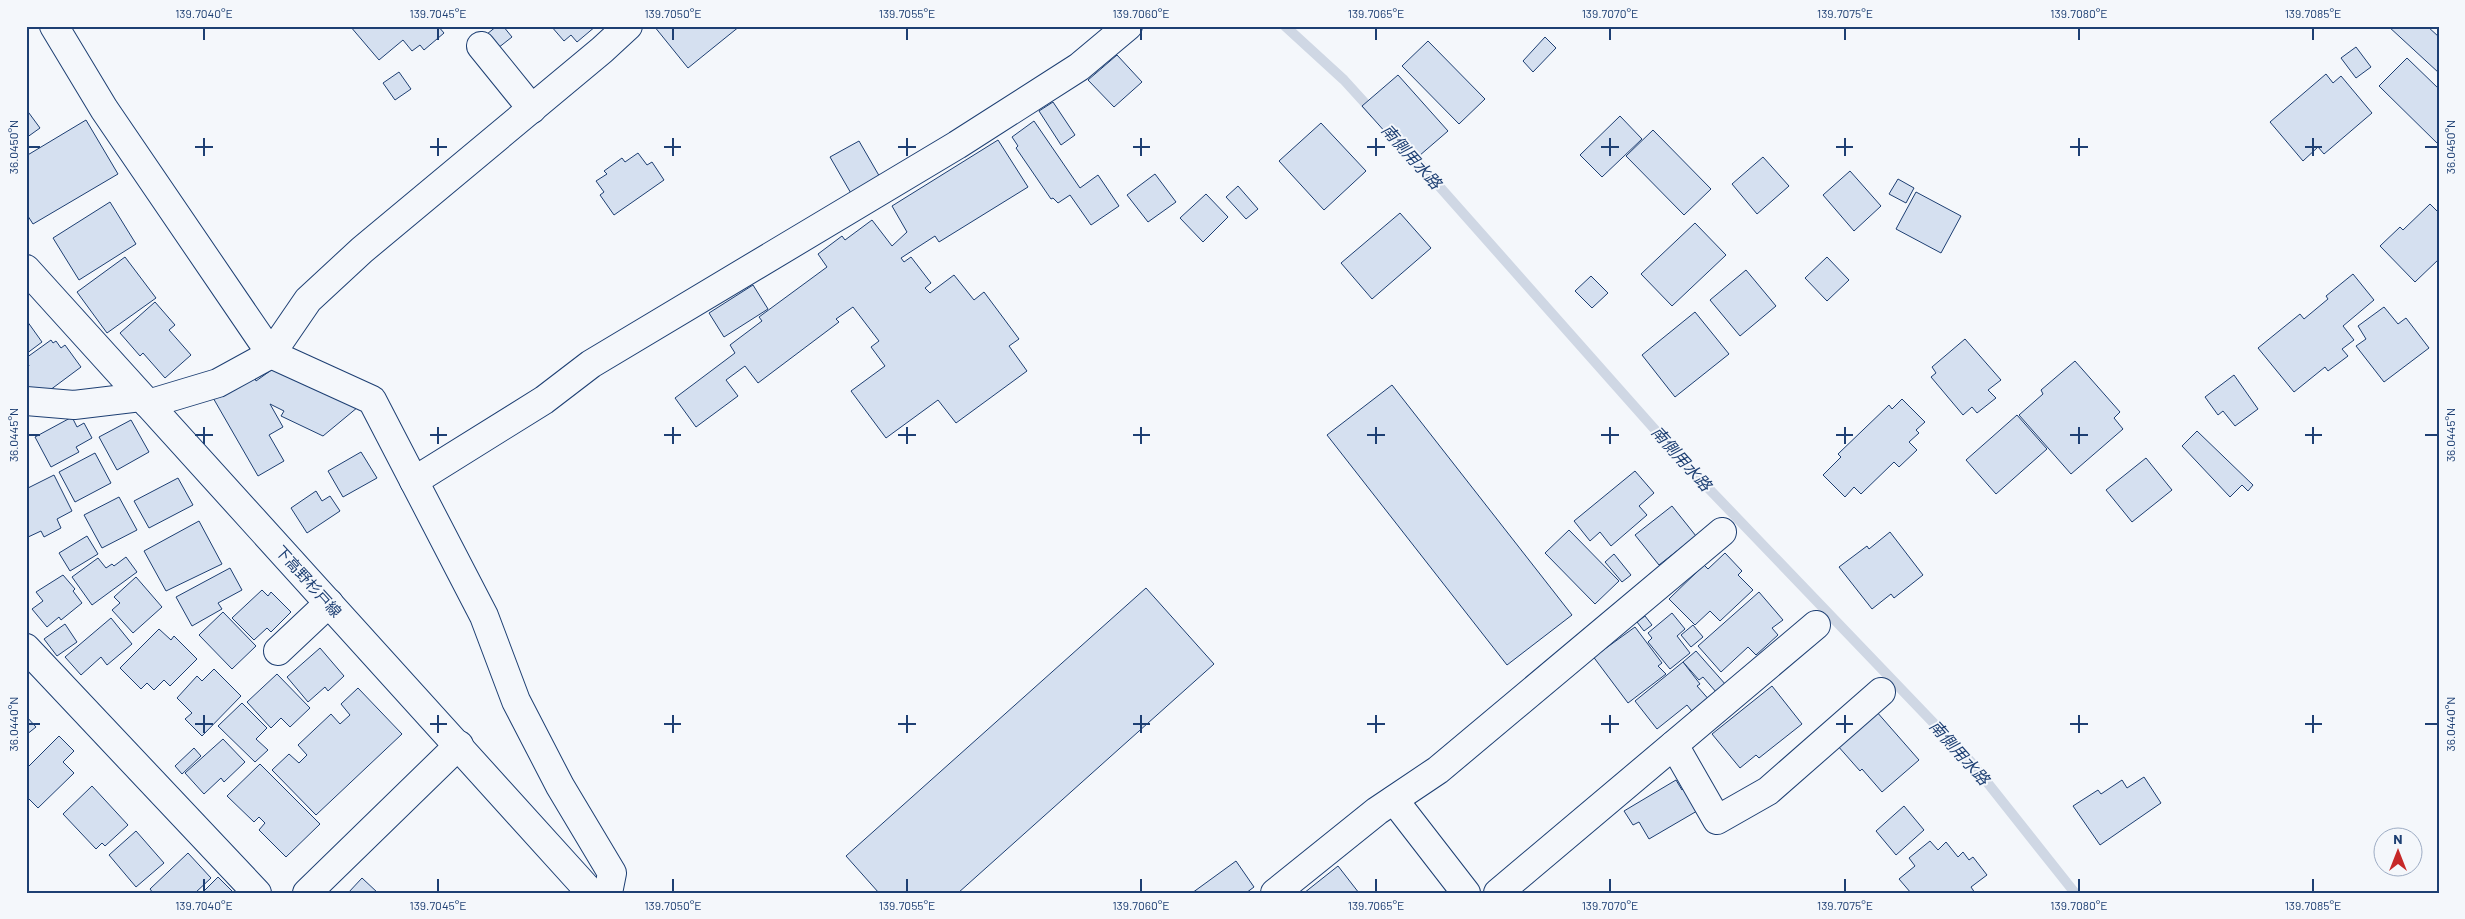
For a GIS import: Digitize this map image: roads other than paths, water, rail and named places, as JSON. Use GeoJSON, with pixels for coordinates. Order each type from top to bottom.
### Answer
{"type":"FeatureCollection","features":[{"type":"Feature","properties":{"kind":"street"},"geometry":{"type":"LineString","coordinates":[[54,26],[104,109],[271,354],[372,400],[484,616],[520,710],[560,786],[612,873],[608,893]]}},
{"type":"Feature","properties":{"kind":"street"},"geometry":{"type":"LineString","coordinates":[[26,401],[74,406],[144,401],[218,383],[271,354],[308,300],[362,250],[532,109],[628,26]]}},
{"type":"Feature","properties":{"kind":"street"},"geometry":{"type":"LineString","coordinates":[[414,481],[544,400],[591,364],[957,145],[1079,67],[1128,26]]}},
{"type":"Feature","properties":{"kind":"street"},"geometry":{"type":"LineString","coordinates":[[481,46],[532,109]]}},
{"type":"Feature","properties":{"kind":"street","name":"下高野杉戸線"},"geometry":{"type":"LineString","coordinates":[[26,269],[591,893]]}},
{"type":"Feature","properties":{"kind":"street"},"geometry":{"type":"LineString","coordinates":[[1275,893],[1394,800],[1438,770],[1722,532]]}},
{"type":"Feature","properties":{"kind":"street"},"geometry":{"type":"LineString","coordinates":[[278,651],[329,603]]}},
{"type":"Feature","properties":{"kind":"street"},"geometry":{"type":"LineString","coordinates":[[1498,893],[1816,625]]}},
{"type":"Feature","properties":{"kind":"street"},"geometry":{"type":"LineString","coordinates":[[26,648],[257,893]]}},
{"type":"Feature","properties":{"kind":"street"},"geometry":{"type":"LineString","coordinates":[[1674,745],[1717,820],[1768,791],[1881,692]]}},
{"type":"Feature","properties":{"kind":"street"},"geometry":{"type":"LineString","coordinates":[[307,893],[459,746]]}},
{"type":"Feature","properties":{"kind":"street"},"geometry":{"type":"LineString","coordinates":[[1394,800],[1466,893]]}},
{"type":"Feature","properties":{"kind":"waterway","name":"南側用水路"},"geometry":{"type":"LineString","coordinates":[[1285,26],[1344,80],[1374,113]]}},
{"type":"Feature","properties":{"kind":"waterway","name":"南側用水路"},"geometry":{"type":"LineString","coordinates":[[1407,150],[1689,468],[1971,762],[2075,893]]}}]}
